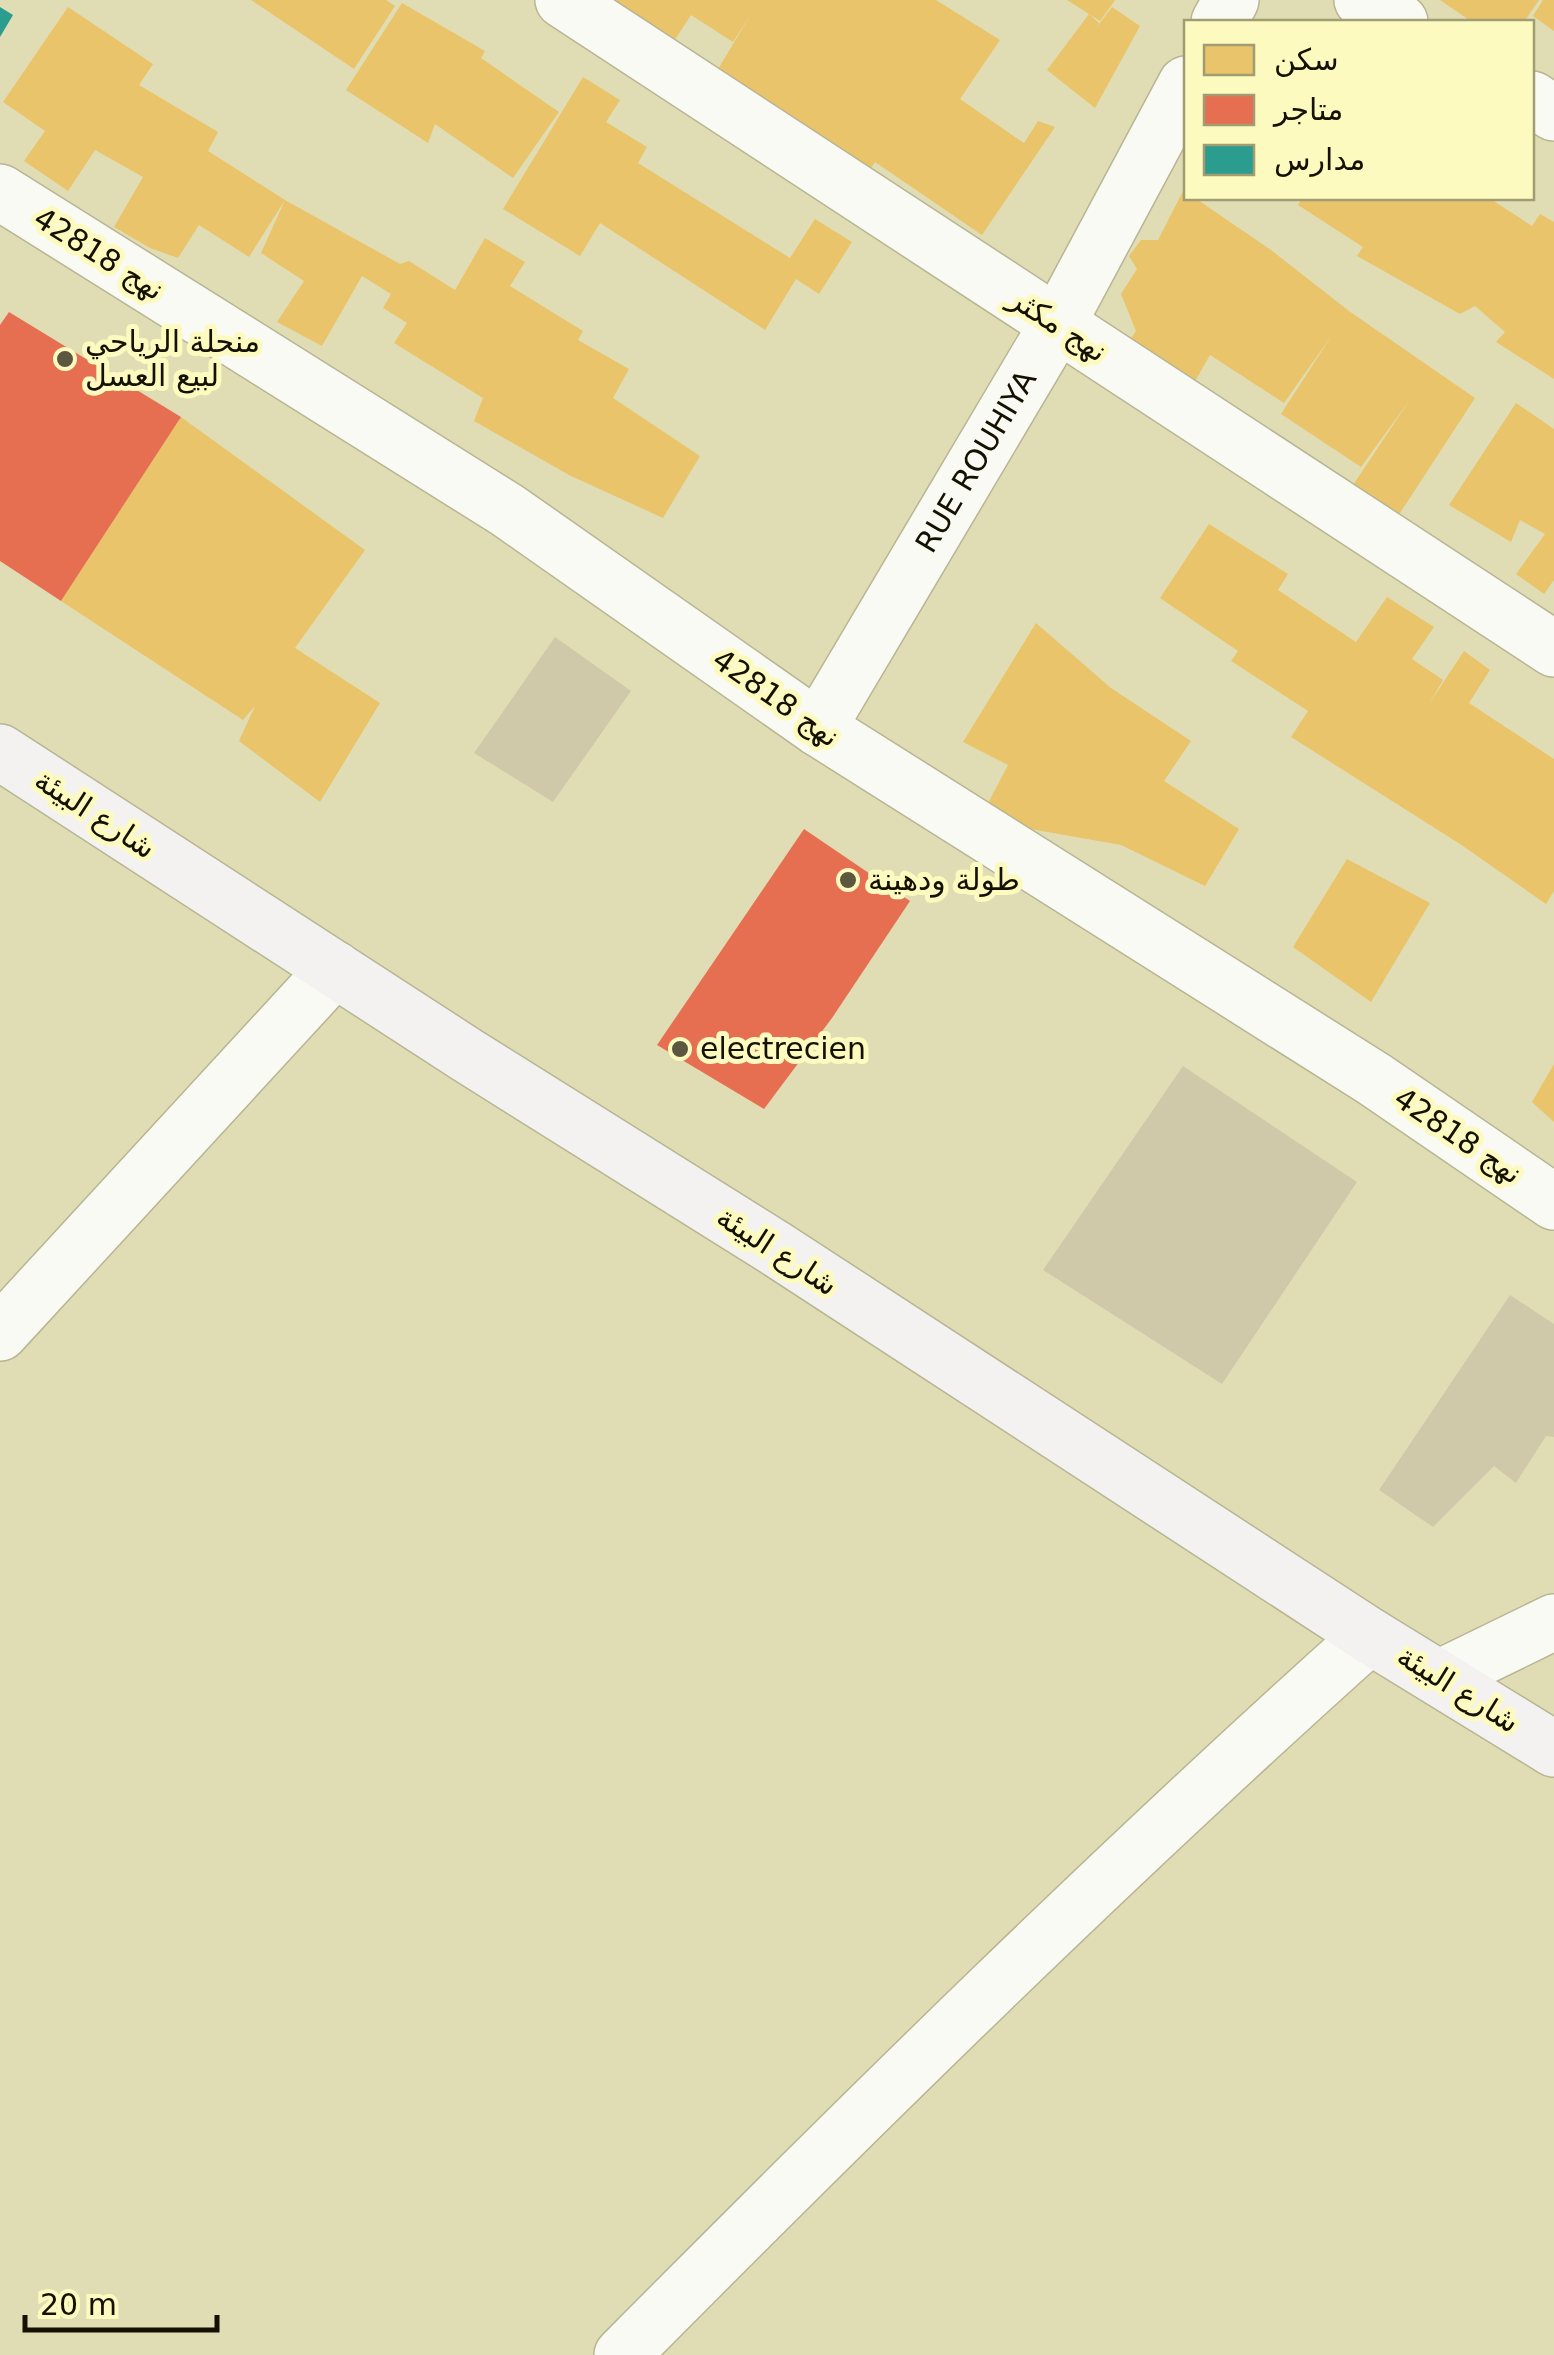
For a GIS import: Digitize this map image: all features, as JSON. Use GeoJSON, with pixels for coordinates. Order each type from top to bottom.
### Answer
{"type":"FeatureCollection","features":[{"type":"Feature","properties":{"kind":"main road","name":"شارع البيئة"},"geometry":{"type":"LineString","coordinates":[[0,752],[1370,1636],[1554,1749]]}},
{"type":"Feature","properties":{"kind":"street","name":"نهج مكثر"},"geometry":{"type":"LineString","coordinates":[[562,0],[1554,648]]}},
{"type":"Feature","properties":{"kind":"street"},"geometry":{"type":"LineString","coordinates":[[1362,0],[1397,20]]}},
{"type":"Feature","properties":{"kind":"street","name":"RUE ROUHIYA"},"geometry":{"type":"LineString","coordinates":[[818,728],[1057,325],[1184,88]]}},
{"type":"Feature","properties":{"kind":"street","name":"نهج 42818"},"geometry":{"type":"LineString","coordinates":[[0,192],[507,510],[818,728],[1374,1079],[1554,1202]]}},
{"type":"Feature","properties":{"kind":"street"},"geometry":{"type":"LineString","coordinates":[[0,1333],[335,970]]}},
{"type":"Feature","properties":{"kind":"street"},"geometry":{"type":"LineString","coordinates":[[1441,1677],[1554,1622]]}},
{"type":"Feature","properties":{"kind":"street"},"geometry":{"type":"LineString","coordinates":[[622,2355],[1035,1945],[1217,1773],[1370,1636]]}},
{"type":"Feature","properties":{"kind":"building: سكن"},"geometry":{"type":"Polygon","coordinates":[[[251,0],[386,0],[395,6],[354,69],[251,0]]]}},
{"type":"Feature","properties":{"kind":"building: سكن"},"geometry":{"type":"Polygon","coordinates":[[[603,0],[936,0],[1000,40],[960,99],[1024,143],[1038,121],[1055,127],[982,235],[875,162],[860,186],[708,86],[751,14],[733,42],[691,15],[665,55],[603,0]]]}},
{"type":"Feature","properties":{"kind":"building: سكن"},"geometry":{"type":"Polygon","coordinates":[[[1067,0],[1115,0],[1100,21],[1067,0]]]}},
{"type":"Feature","properties":{"kind":"building: سكن"},"geometry":{"type":"Polygon","coordinates":[[[1440,0],[1539,0],[1525,20],[1469,20],[1440,0]]]}},
{"type":"Feature","properties":{"kind":"building: سكن"},"geometry":{"type":"Polygon","coordinates":[[[1543,0],[1554,0],[1554,31],[1533,16],[1543,0]]]}},
{"type":"Feature","properties":{"kind":"building: سكن"},"geometry":{"type":"Polygon","coordinates":[[[402,3],[485,51],[481,58],[559,112],[513,178],[435,124],[428,143],[346,90],[402,3]]]}},
{"type":"Feature","properties":{"kind":"building: سكن"},"geometry":{"type":"Polygon","coordinates":[[[68,7],[153,64],[139,85],[218,132],[208,151],[285,200],[249,257],[199,225],[178,258],[150,248],[114,227],[143,177],[95,150],[68,191],[24,161],[45,131],[3,102],[68,7]]]}},
{"type":"Feature","properties":{"kind":"building: سكن"},"geometry":{"type":"Polygon","coordinates":[[[1112,7],[1140,26],[1095,108],[1047,70],[1089,14],[1099,23],[1096,28],[1112,7]]]}},
{"type":"Feature","properties":{"kind":"building: سكن"},"geometry":{"type":"Polygon","coordinates":[[[583,77],[620,100],[606,122],[647,147],[638,163],[790,258],[815,219],[852,242],[819,294],[796,279],[765,330],[600,223],[580,256],[503,209],[583,77]]]}},
{"type":"Feature","properties":{"kind":"building: سكن"},"geometry":{"type":"Polygon","coordinates":[[[1184,189],[1184,200],[1198,200],[1475,398],[1389,530],[1343,500],[1409,401],[1361,467],[1281,414],[1332,335],[1284,403],[1210,355],[1186,397],[1122,351],[1136,331],[1121,294],[1137,269],[1129,256],[1141,240],[1158,240],[1184,189]]]}},
{"type":"Feature","properties":{"kind":"building: سكن"},"geometry":{"type":"Polygon","coordinates":[[[285,200],[400,264],[409,261],[455,290],[485,238],[525,262],[510,286],[583,331],[578,340],[629,369],[613,398],[700,456],[663,518],[569,475],[474,421],[483,398],[394,343],[407,323],[383,308],[391,294],[362,276],[322,346],[277,322],[304,281],[261,253],[285,200]]]}},
{"type":"Feature","properties":{"kind":"building: سكن"},"geometry":{"type":"Polygon","coordinates":[[[1301,200],[1492,200],[1532,226],[1540,214],[1554,222],[1554,379],[1496,342],[1505,332],[1475,306],[1460,314],[1357,256],[1363,247],[1298,205],[1301,200]]]}},
{"type":"Feature","properties":{"kind":"building: سكن"},"geometry":{"type":"Polygon","coordinates":[[[1516,403],[1554,429],[1554,580],[1544,594],[1516,574],[1545,534],[1520,520],[1511,542],[1449,505],[1516,403]]]}},
{"type":"Feature","properties":{"kind":"building: سكن"},"geometry":{"type":"Polygon","coordinates":[[[181,417],[365,550],[295,648],[380,703],[320,802],[239,741],[255,706],[243,720],[61,601],[181,417]]]}},
{"type":"Feature","properties":{"kind":"building: سكن"},"geometry":{"type":"Polygon","coordinates":[[[1209,524],[1288,574],[1278,590],[1356,642],[1387,597],[1434,627],[1412,659],[1443,680],[1429,704],[1464,651],[1490,670],[1469,703],[1554,759],[1554,891],[1546,904],[1460,844],[1291,737],[1308,711],[1231,661],[1238,651],[1160,598],[1209,524]]]}},
{"type":"Feature","properties":{"kind":"building: سكن"},"geometry":{"type":"Polygon","coordinates":[[[1036,623],[1111,688],[1191,741],[1164,781],[1239,829],[1205,886],[1121,845],[1019,827],[985,809],[1008,765],[963,742],[1036,623]]]}},
{"type":"Feature","properties":{"kind":"building: سكن"},"geometry":{"type":"Polygon","coordinates":[[[1347,859],[1430,903],[1371,1002],[1293,947],[1347,859]]]}},
{"type":"Feature","properties":{"kind":"building: سكن"},"geometry":{"type":"Polygon","coordinates":[[[1554,1064],[1554,1122],[1532,1102],[1554,1064]]]}},
{"type":"Feature","properties":{"kind":"building: متاجر"},"geometry":{"type":"Polygon","coordinates":[[[9,312],[181,417],[61,601],[0,561],[0,325],[9,312]]]}},
{"type":"Feature","properties":{"kind":"building: متاجر"},"geometry":{"type":"Polygon","coordinates":[[[804,829],[910,901],[832,1018],[764,1109],[657,1045],[804,829]]]}},
{"type":"Feature","properties":{"kind":"building: مدارس"},"geometry":{"type":"Polygon","coordinates":[[[0,7],[13,15],[0,37],[0,7]]]}},
{"type":"Feature","properties":{"kind":"building: أخرى"},"geometry":{"type":"Polygon","coordinates":[[[555,637],[631,691],[553,802],[474,753],[555,637]]]}},
{"type":"Feature","properties":{"kind":"building: أخرى"},"geometry":{"type":"Polygon","coordinates":[[[1183,1066],[1357,1182],[1222,1384],[1043,1270],[1183,1066]]]}},
{"type":"Feature","properties":{"kind":"building: أخرى"},"geometry":{"type":"Polygon","coordinates":[[[1510,1295],[1554,1324],[1554,1437],[1546,1436],[1516,1483],[1494,1466],[1433,1527],[1379,1490],[1510,1295]]]}},
{"type":"Feature","properties":{"kind":"place","name":"منحلة الرياحي لبيع العسل"},"geometry":{"type":"Point","coordinates":[65,359]}},
{"type":"Feature","properties":{"kind":"place","name":"طولة ودهينة"},"geometry":{"type":"Point","coordinates":[848,880]}},
{"type":"Feature","properties":{"kind":"place","name":"electrecien"},"geometry":{"type":"Point","coordinates":[680,1049]}}]}
